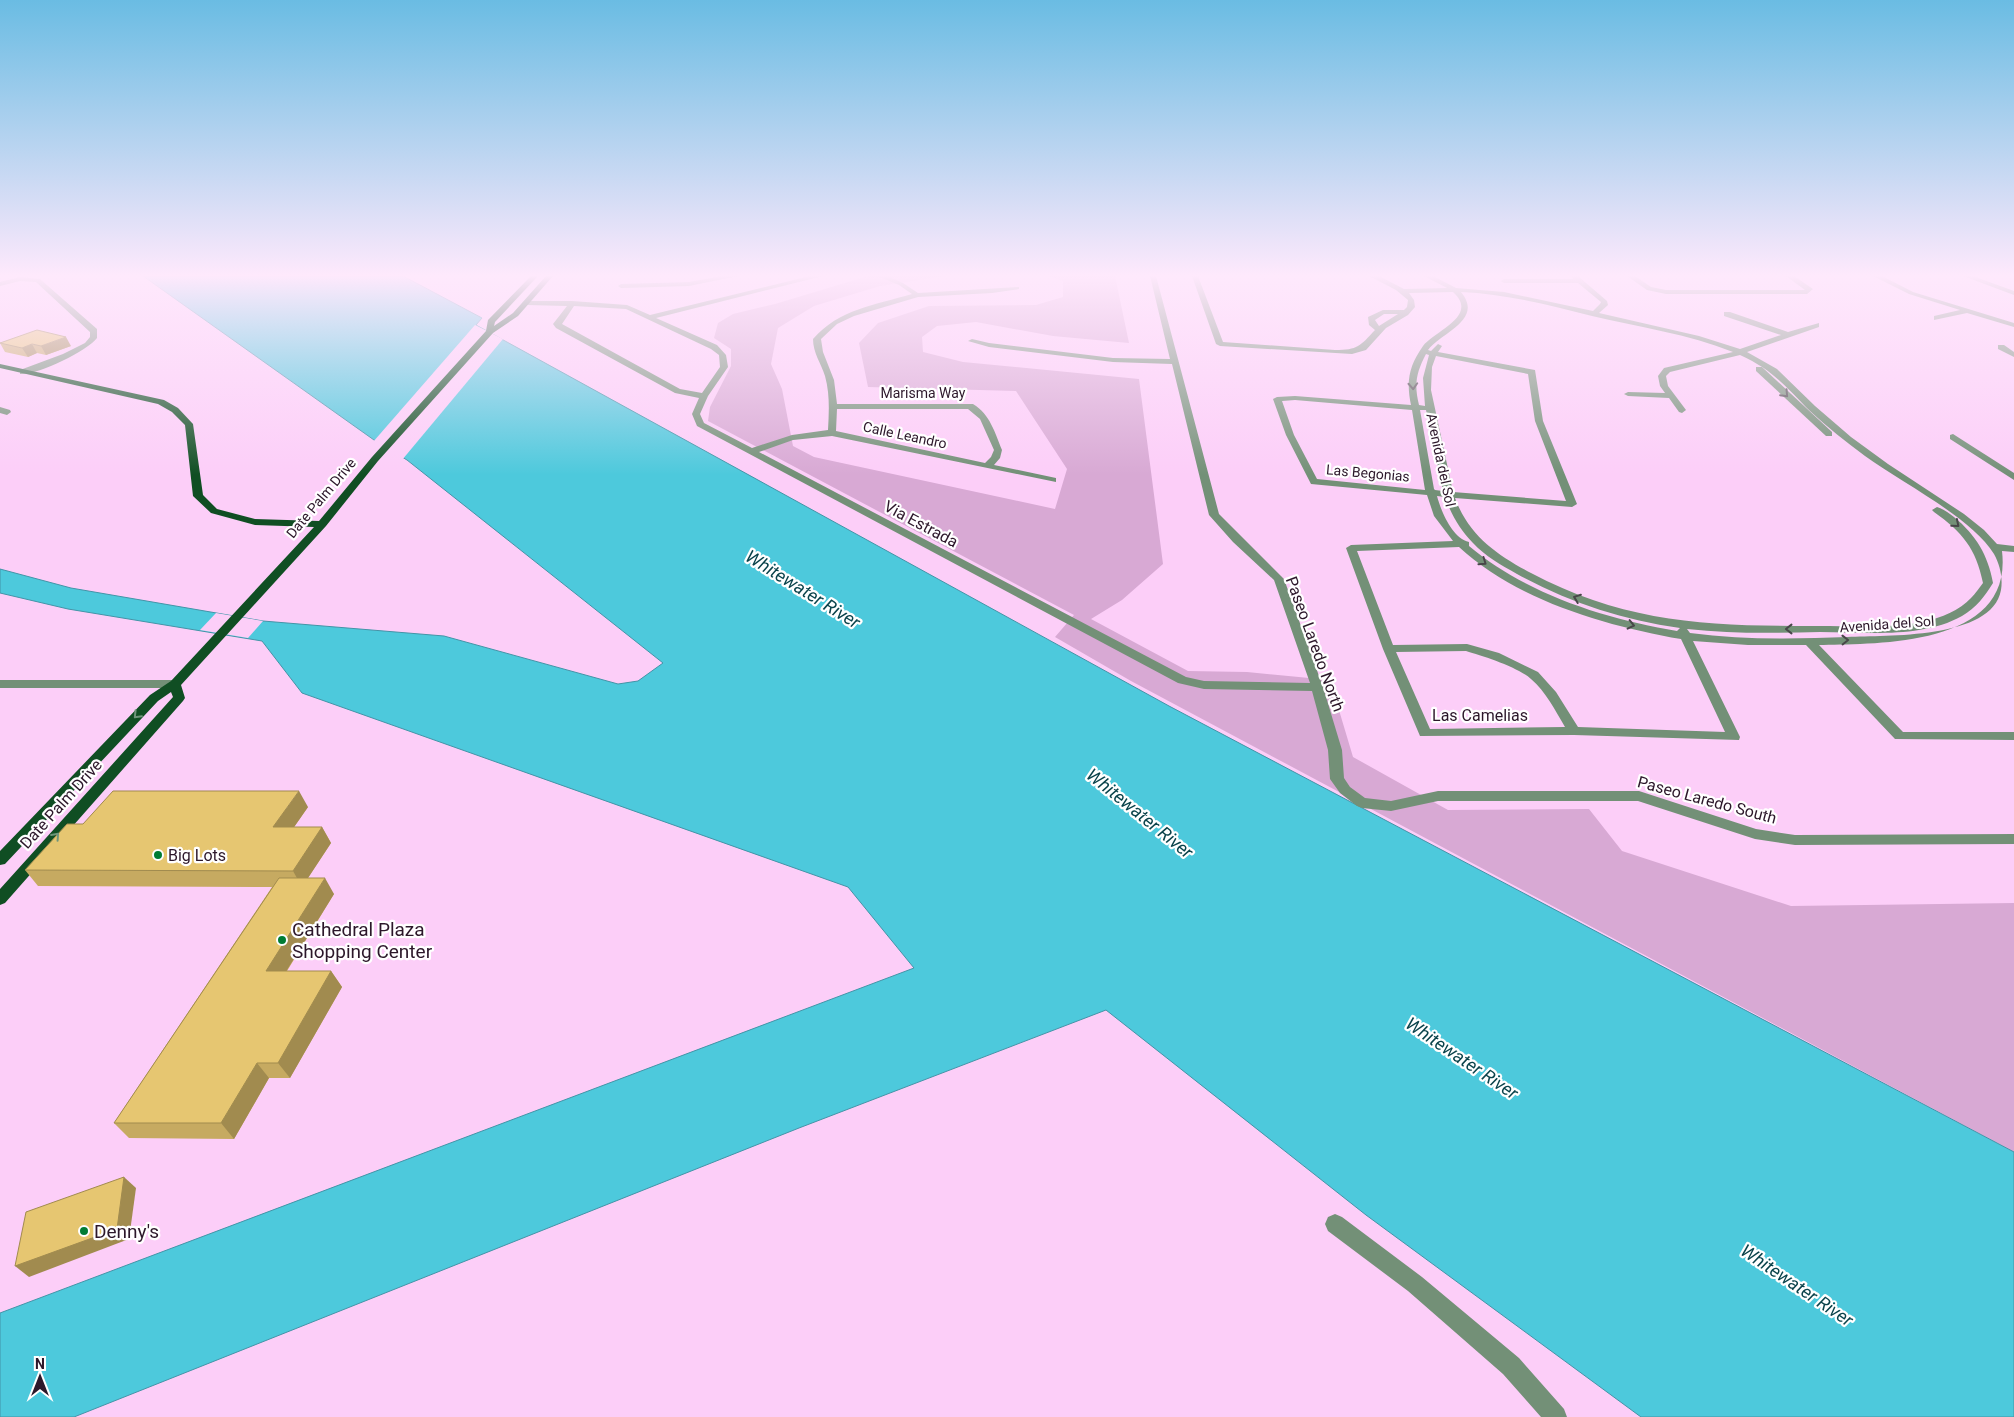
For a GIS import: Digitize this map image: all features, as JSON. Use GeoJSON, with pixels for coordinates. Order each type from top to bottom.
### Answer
{"type":"FeatureCollection","features":[{"type":"Feature","properties":{"kind":"main road","name":"Date Palm Drive"},"geometry":{"type":"LineString","coordinates":[[0,860],[154,698],[175,684],[322,524],[375,459],[480,342]]}},
{"type":"Feature","properties":{"kind":"main road"},"geometry":{"type":"LineString","coordinates":[[0,366],[161,402],[175,410],[189,424],[198,496],[214,511],[255,522],[322,524]]}},
{"type":"Feature","properties":{"kind":"main road","name":"Date Palm Drive"},"geometry":{"type":"LineString","coordinates":[[0,899],[179,698],[175,684]]}},
{"type":"Feature","properties":{"kind":"street"},"geometry":{"type":"LineString","coordinates":[[23,372],[83,348],[90,342]]}},
{"type":"Feature","properties":{"kind":"street"},"geometry":{"type":"LineString","coordinates":[[588,342],[678,392],[704,396]]}},
{"type":"Feature","properties":{"kind":"street","name":"Via Estrada"},"geometry":{"type":"LineString","coordinates":[[704,342],[714,347],[722,354],[725,360],[724,366],[704,396],[696,414],[700,424],[1182,680],[1204,685],[1317,687]]}},
{"type":"Feature","properties":{"kind":"street"},"geometry":{"type":"LineString","coordinates":[[817,342],[827,372],[833,407],[832,433]]}},
{"type":"Feature","properties":{"kind":"street"},"geometry":{"type":"LineString","coordinates":[[977,342],[1113,360],[1176,362]]}},
{"type":"Feature","properties":{"kind":"street","name":"Paseo Laredo North"},"geometry":{"type":"LineString","coordinates":[[1171,342],[1214,515],[1279,580],[1317,687],[1335,750],[1337,779],[1345,790],[1362,802]]}},
{"type":"Feature","properties":{"kind":"street"},"geometry":{"type":"LineString","coordinates":[[1219,342],[1220,344],[1352,352],[1363,348],[1369,342]]}},
{"type":"Feature","properties":{"kind":"street","name":"Avenida del Sol"},"geometry":{"type":"LineString","coordinates":[[1432,342],[1428,353],[1411,380],[1436,511],[1445,526],[1460,544],[1484,563],[1508,578],[1570,606],[1618,622],[1683,631],[1725,640],[1809,641],[1898,639],[1934,636],[1983,620],[1999,608],[2006,598],[2008,586],[2000,556],[1995,547],[1957,514],[1894,473],[1850,441],[1811,407],[1780,375],[1713,342]]}},
{"type":"Feature","properties":{"kind":"street","name":"Avenida del Sol"},"geometry":{"type":"LineString","coordinates":[[1428,353],[1426,381],[1430,408],[1448,494],[1461,524],[1477,542],[1496,558],[1553,588],[1616,611],[1683,631],[1920,626],[1942,621],[1963,611],[1980,598],[1988,583],[1983,557],[1978,547],[1956,524],[1858,457],[1812,420],[1767,375],[1736,353],[1693,342]]}},
{"type":"Feature","properties":{"kind":"street"},"geometry":{"type":"LineString","coordinates":[[1682,410],[1664,386],[1662,376],[1667,370],[1736,353],[1767,342]]}},
{"type":"Feature","properties":{"kind":"street"},"geometry":{"type":"LineString","coordinates":[[2002,347],[2014,354]]}},
{"type":"Feature","properties":{"kind":"street","name":"Las Begonias"},"geometry":{"type":"LineString","coordinates":[[1428,353],[1532,372],[1540,421],[1572,504],[1516,501],[1314,482],[1290,435],[1277,399],[1295,398],[1430,408]]}},
{"type":"Feature","properties":{"kind":"street"},"geometry":{"type":"LineString","coordinates":[[1628,394],[1671,396]]}},
{"type":"Feature","properties":{"kind":"street","name":"Marisma Way"},"geometry":{"type":"LineString","coordinates":[[833,407],[970,406],[977,409],[983,416],[998,450],[995,458],[987,466]]}},
{"type":"Feature","properties":{"kind":"street","name":"Calle Leandro"},"geometry":{"type":"LineString","coordinates":[[753,451],[786,438],[806,433],[832,433],[1053,480]]}},
{"type":"Feature","properties":{"kind":"street"},"geometry":{"type":"LineString","coordinates":[[1953,437],[2014,477]]}},
{"type":"Feature","properties":{"kind":"street","name":"Las Camelias"},"geometry":{"type":"LineString","coordinates":[[1477,542],[1351,548],[1389,649],[1425,733],[1574,731],[1734,736],[1683,631]]}},
{"type":"Feature","properties":{"kind":"street"},"geometry":{"type":"LineString","coordinates":[[1995,547],[2014,549]]}},
{"type":"Feature","properties":{"kind":"street"},"geometry":{"type":"LineString","coordinates":[[1809,641],[1900,736],[2014,736]]}},
{"type":"Feature","properties":{"kind":"street"},"geometry":{"type":"LineString","coordinates":[[1389,649],[1467,647],[1495,656],[1534,675],[1552,695],[1574,731]]}},
{"type":"Feature","properties":{"kind":"street"},"geometry":{"type":"LineString","coordinates":[[0,684],[175,684]]}},
{"type":"Feature","properties":{"kind":"street","name":"Paseo Laredo South"},"geometry":{"type":"LineString","coordinates":[[1362,802],[1391,806],[1438,796],[1639,796],[1756,834],[1795,840],[2014,838]]}},
{"type":"Feature","properties":{"kind":"street"},"geometry":{"type":"LineString","coordinates":[[1335,1224],[1415,1284],[1511,1366],[1556,1417]]}},
{"type":"Feature","properties":{"kind":"shaded area"},"geometry":{"type":"Polygon","coordinates":[[[720,342],[775,342],[771,364],[782,389],[793,446],[814,457],[1055,509],[1067,469],[1016,391],[868,387],[859,343],[922,342],[923,352],[963,362],[1139,379],[1163,564],[1122,600],[1091,619],[1188,671],[1247,672],[1330,680],[1353,757],[1448,810],[1589,809],[1622,851],[1791,906],[2014,903],[2014,1152],[1131,681],[1055,637],[1074,615],[708,421],[710,407],[731,366],[731,349],[720,342]]]}},
{"type":"Feature","properties":{"kind":"water","name":"Whitewater River"},"geometry":{"type":"Polygon","coordinates":[[[236,342],[507,342],[1169,706],[2014,1152],[2014,1417],[1641,1417],[1366,1215],[1106,1010],[799,1128],[74,1417],[0,1417],[0,1313],[914,968],[848,887],[302,693],[262,641],[68,609],[0,593],[0,569],[71,588],[263,621],[444,636],[618,684],[638,681],[663,663],[407,460],[374,440],[236,342]]]}},
{"type":"Feature","properties":{"kind":"pier"},"geometry":{"type":"Polygon","coordinates":[[[460,342],[500,342],[402,460],[373,442],[460,342]]]}},
{"type":"Feature","properties":{"kind":"pier"},"geometry":{"type":"Polygon","coordinates":[[[216,613],[263,621],[248,638],[200,630],[216,613]]]}},
{"type":"Feature","properties":{"kind":"building"},"geometry":{"type":"Polygon","coordinates":[[[52,342],[41,346],[32,344],[22,348],[0,343],[52,342]]]}},
{"type":"Feature","properties":{"kind":"building"},"geometry":{"type":"Polygon","coordinates":[[[113,791],[299,791],[273,827],[322,827],[293,871],[25,870],[67,824],[83,824],[113,791]]]}},
{"type":"Feature","properties":{"kind":"building"},"geometry":{"type":"Polygon","coordinates":[[[279,878],[325,878],[266,971],[331,971],[278,1063],[257,1063],[221,1123],[114,1123],[279,878]]]}},
{"type":"Feature","properties":{"kind":"building"},"geometry":{"type":"Polygon","coordinates":[[[124,1177],[117,1229],[15,1266],[26,1212],[124,1177]]]}},
{"type":"Feature","properties":{"kind":"place","name":"Big Lots"},"geometry":{"type":"Point","coordinates":[158,855]}},
{"type":"Feature","properties":{"kind":"place","name":"Cathedral Plaza Shopping Center"},"geometry":{"type":"Point","coordinates":[282,940]}},
{"type":"Feature","properties":{"kind":"place","name":"Denny's"},"geometry":{"type":"Point","coordinates":[84,1231]}}]}
